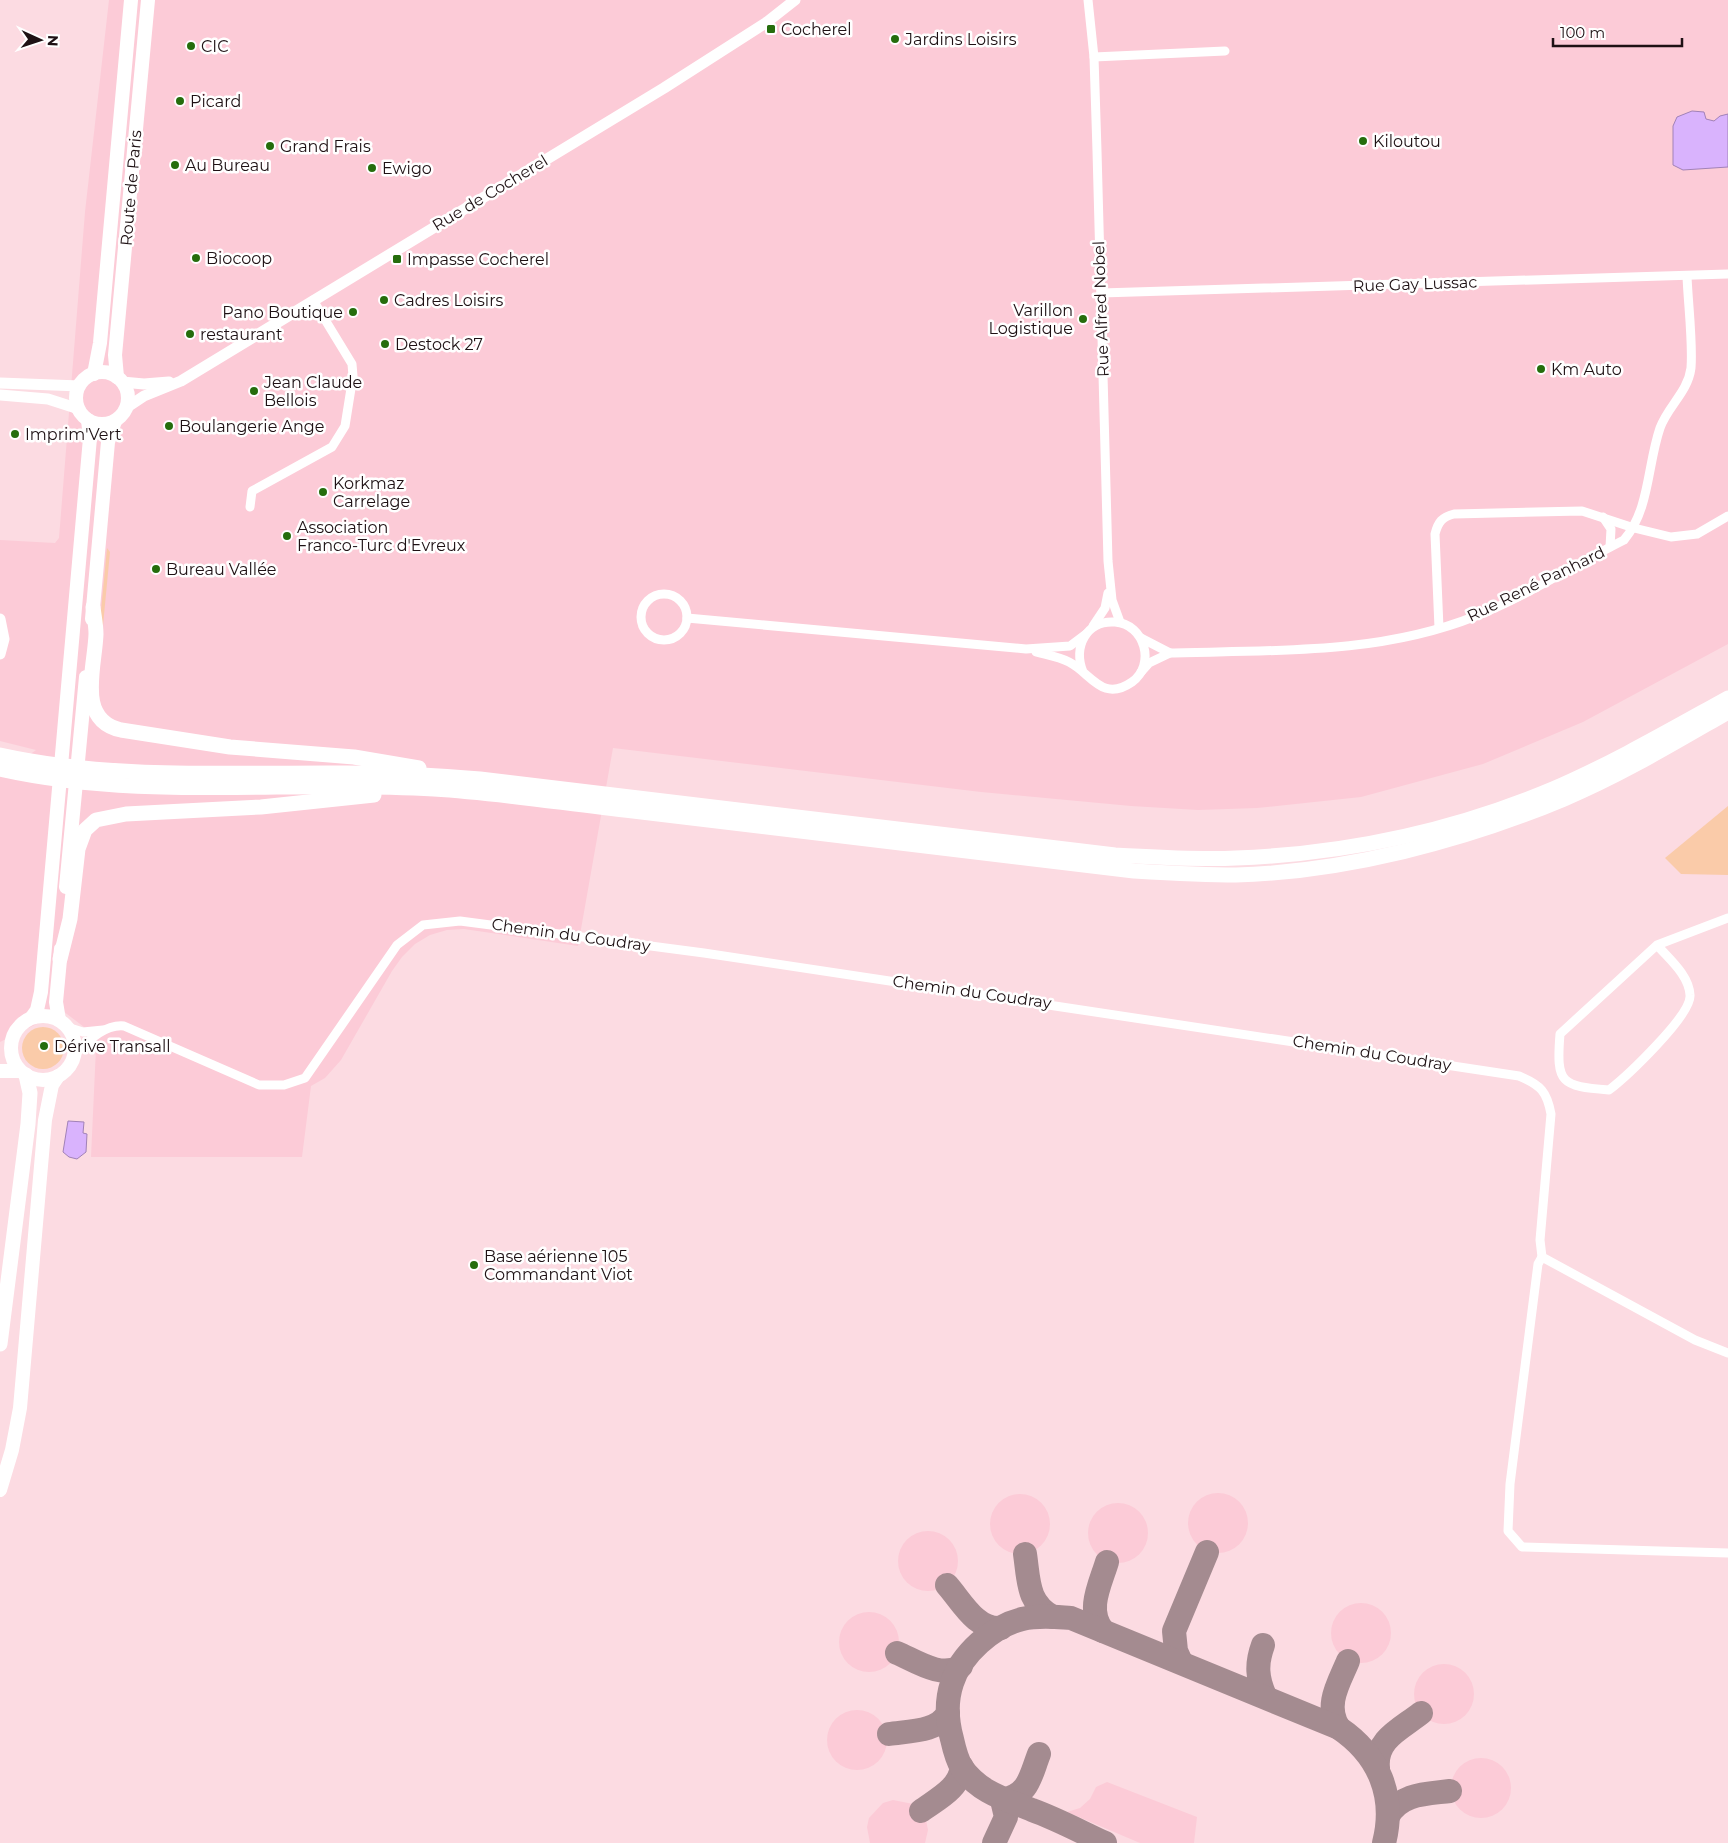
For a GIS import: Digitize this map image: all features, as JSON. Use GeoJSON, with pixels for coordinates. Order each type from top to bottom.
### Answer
{"type":"FeatureCollection","features":[{"type":"Feature","properties":{"kind":"highway"},"geometry":{"type":"LineString","coordinates":[[93,607],[96,631],[91,703],[97,716],[108,726],[136,733],[230,747],[317,753],[412,765],[439,776]]}},
{"type":"Feature","properties":{"kind":"highway"},"geometry":{"type":"LineString","coordinates":[[0,756],[90,775],[348,772],[439,776],[546,786],[1115,855],[1182,859],[1276,856],[1381,841],[1431,830],[1514,804],[1598,768],[1728,698]]}},
{"type":"Feature","properties":{"kind":"highway"},"geometry":{"type":"LineString","coordinates":[[0,769],[90,775],[172,786],[353,786],[473,791],[1134,871],[1238,875],[1328,865],[1371,857],[1434,843],[1487,827],[1564,799],[1622,772],[1727,713]]}},
{"type":"Feature","properties":{"kind":"highway"},"geometry":{"type":"LineString","coordinates":[[60,959],[70,919],[80,838],[89,825],[103,818],[261,806],[344,797],[473,791]]}},
{"type":"Feature","properties":{"kind":"highway"},"geometry":{"type":"LineString","coordinates":[[0,1344],[28,1124],[30,1093],[23,1073]]}},
{"type":"Feature","properties":{"kind":"main road","name":"Route de Paris"},"geometry":{"type":"LineString","coordinates":[[94,374],[100,343],[131,0]]}},
{"type":"Feature","properties":{"kind":"main road","name":"Route de Paris"},"geometry":{"type":"LineString","coordinates":[[120,380],[115,355],[148,0]]}},
{"type":"Feature","properties":{"kind":"main road"},"geometry":{"type":"LineString","coordinates":[[0,1490],[12,1450],[20,1408],[45,1120],[52,1085],[58,1076],[68,1068],[74,1056],[74,1044],[63,1024],[56,1002],[108,442],[115,421],[126,408],[128,395],[120,380],[110,373],[94,374],[80,386],[76,397],[90,438],[41,992],[37,1010],[32,1017],[18,1027],[5,1049],[11,1054],[23,1073]]}},
{"type":"Feature","properties":{"kind":"main road"},"geometry":{"type":"LineString","coordinates":[[83,415],[101,424],[115,421]]}},
{"type":"Feature","properties":{"kind":"main road"},"geometry":{"type":"LineString","coordinates":[[32,1017],[46,1016],[63,1024]]}},
{"type":"Feature","properties":{"kind":"main road"},"geometry":{"type":"LineString","coordinates":[[0,1071],[23,1073],[42,1080],[58,1076]]}},
{"type":"Feature","properties":{"kind":"street","name":"Rue de Cocherel"},"geometry":{"type":"LineString","coordinates":[[126,408],[144,396],[181,381],[664,88],[767,22],[795,0]]}},
{"type":"Feature","properties":{"kind":"street","name":"Rue Alfred Nobel"},"geometry":{"type":"LineString","coordinates":[[1088,0],[1094,57],[1108,561],[1112,600],[1120,622]]}},
{"type":"Feature","properties":{"kind":"street"},"geometry":{"type":"LineString","coordinates":[[1094,57],[1225,51]]}},
{"type":"Feature","properties":{"kind":"street","name":"Rue Gay Lussac"},"geometry":{"type":"LineString","coordinates":[[1101,293],[1728,274]]}},
{"type":"Feature","properties":{"kind":"street","name":"Rue René Panhard"},"geometry":{"type":"LineString","coordinates":[[1141,672],[1149,663],[1170,653],[1332,649],[1393,641],[1439,628],[1501,605],[1624,540],[1634,528],[1643,504],[1660,428],[1669,409],[1684,390],[1691,368],[1687,276]]}},
{"type":"Feature","properties":{"kind":"street"},"geometry":{"type":"LineString","coordinates":[[250,507],[252,491],[332,447],[344,426],[353,376],[352,364],[313,300]]}},
{"type":"Feature","properties":{"kind":"street","name":"Rue de Cocherel"},"geometry":{"type":"LineString","coordinates":[[120,380],[154,384],[181,381]]}},
{"type":"Feature","properties":{"kind":"street"},"geometry":{"type":"LineString","coordinates":[[0,383],[80,386]]}},
{"type":"Feature","properties":{"kind":"street"},"geometry":{"type":"LineString","coordinates":[[0,395],[48,399],[83,415]]}},
{"type":"Feature","properties":{"kind":"street"},"geometry":{"type":"LineString","coordinates":[[1439,628],[1435,534],[1438,524],[1445,517],[1454,514],[1582,511],[1634,528],[1671,537],[1697,534],[1728,516]]}},
{"type":"Feature","properties":{"kind":"street"},"geometry":{"type":"LineString","coordinates":[[1603,517],[1611,529],[1610,547]]}},
{"type":"Feature","properties":{"kind":"street","name":"Rue Alfred Nobel"},"geometry":{"type":"LineString","coordinates":[[1088,632],[1105,608],[1108,561]]}},
{"type":"Feature","properties":{"kind":"street"},"geometry":{"type":"LineString","coordinates":[[667,594],[679,600],[686,611],[687,618],[685,625],[676,637],[661,640],[648,634],[643,628],[641,613],[648,600],[654,596],[667,594]]}},
{"type":"Feature","properties":{"kind":"street"},"geometry":{"type":"LineString","coordinates":[[687,618],[1026,649],[1070,646],[1088,632],[1108,622],[1120,622],[1133,629],[1141,638],[1146,657],[1141,672],[1134,681],[1114,689],[1094,684],[1071,662],[1026,649]]}},
{"type":"Feature","properties":{"kind":"street"},"geometry":{"type":"LineString","coordinates":[[0,619],[4,639],[0,654]]}},
{"type":"Feature","properties":{"kind":"street"},"geometry":{"type":"LineString","coordinates":[[1083,672],[1079,662],[1079,650],[1088,632]]}},
{"type":"Feature","properties":{"kind":"street","name":"Rue René Panhard"},"geometry":{"type":"LineString","coordinates":[[1141,638],[1170,653]]}},
{"type":"Feature","properties":{"kind":"street"},"geometry":{"type":"LineString","coordinates":[[1657,945],[1686,979],[1691,997],[1682,1015],[1625,1078],[1610,1090],[1573,1085],[1564,1079],[1558,1067],[1560,1034],[1657,945],[1728,918]]}},
{"type":"Feature","properties":{"kind":"street","name":"Chemin du Coudray"},"geometry":{"type":"LineString","coordinates":[[63,1024],[83,1032],[115,1025],[124,1026],[259,1085],[284,1085],[305,1078],[397,945],[423,925],[460,920],[723,956],[1519,1076],[1534,1082],[1548,1097],[1551,1114],[1540,1240],[1542,1257],[1538,1264],[1510,1484],[1508,1531],[1522,1547],[1728,1553]]}},
{"type":"Feature","properties":{"kind":"street"},"geometry":{"type":"LineString","coordinates":[[74,1056],[82,1046],[108,1028]]}},
{"type":"Feature","properties":{"kind":"street"},"geometry":{"type":"LineString","coordinates":[[1542,1257],[1695,1340],[1728,1354]]}},
{"type":"Feature","properties":{"kind":"shaded area"},"geometry":{"type":"Polygon","coordinates":[[[109,0],[1728,0],[1728,644],[1583,722],[1483,764],[1361,797],[1257,808],[1198,810],[1131,806],[981,792],[613,748],[578,946],[464,929],[447,930],[430,935],[415,944],[392,971],[341,1060],[325,1078],[311,1086],[302,1157],[91,1157],[96,1048],[84,1027],[63,1011],[0,1042],[0,776],[36,750],[0,741],[0,540],[55,543],[59,538],[85,212],[109,0]]]}},
{"type":"Feature","properties":{"kind":"shaded area"},"geometry":{"type":"Polygon","coordinates":[[[1692,111],[1704,112],[1706,119],[1714,121],[1720,116],[1728,114],[1728,167],[1683,170],[1673,165],[1673,126],[1677,117],[1692,111]]]}},
{"type":"Feature","properties":{"kind":"shaded area"},"geometry":{"type":"Polygon","coordinates":[[[107,548],[110,552],[102,636],[98,642],[107,548]]]}},
{"type":"Feature","properties":{"kind":"shaded area"},"geometry":{"type":"Polygon","coordinates":[[[1728,806],[1728,875],[1681,874],[1665,858],[1728,806]]]}},
{"type":"Feature","properties":{"kind":"shaded area"},"geometry":{"type":"Polygon","coordinates":[[[47,1027],[55,1030],[61,1036],[64,1048],[61,1060],[55,1066],[39,1069],[31,1066],[25,1060],[22,1044],[25,1036],[31,1030],[47,1027]]]}},
{"type":"Feature","properties":{"kind":"shaded area"},"geometry":{"type":"Polygon","coordinates":[[[68,1121],[84,1122],[83,1133],[87,1134],[86,1152],[77,1159],[69,1157],[63,1152],[68,1121]]]}},
{"type":"Feature","properties":{"kind":"shaded area"},"geometry":{"type":"Polygon","coordinates":[[[1212,1493],[1224,1493],[1240,1501],[1246,1511],[1248,1523],[1246,1535],[1240,1545],[1224,1553],[1212,1553],[1196,1545],[1188,1529],[1188,1517],[1196,1501],[1212,1493]]]}},
{"type":"Feature","properties":{"kind":"shaded area"},"geometry":{"type":"Polygon","coordinates":[[[1014,1494],[1026,1494],[1042,1502],[1048,1512],[1050,1524],[1048,1536],[1042,1546],[1026,1554],[1014,1554],[998,1546],[990,1530],[990,1518],[998,1502],[1014,1494]]]}},
{"type":"Feature","properties":{"kind":"shaded area"},"geometry":{"type":"Polygon","coordinates":[[[1112,1503],[1124,1503],[1140,1511],[1146,1521],[1148,1533],[1146,1545],[1140,1555],[1124,1563],[1112,1563],[1096,1555],[1088,1539],[1088,1527],[1096,1511],[1112,1503]]]}},
{"type":"Feature","properties":{"kind":"shaded area"},"geometry":{"type":"Polygon","coordinates":[[[922,1531],[934,1531],[950,1539],[956,1549],[958,1561],[956,1573],[950,1583],[934,1591],[922,1591],[906,1583],[898,1567],[898,1555],[906,1539],[922,1531]]]}},
{"type":"Feature","properties":{"kind":"shaded area"},"geometry":{"type":"Polygon","coordinates":[[[1355,1603],[1367,1603],[1383,1611],[1389,1621],[1391,1633],[1389,1645],[1383,1655],[1367,1663],[1355,1663],[1339,1655],[1331,1639],[1331,1627],[1339,1611],[1355,1603]]]}},
{"type":"Feature","properties":{"kind":"shaded area"},"geometry":{"type":"Polygon","coordinates":[[[863,1612],[875,1612],[891,1620],[897,1630],[899,1642],[897,1654],[891,1664],[875,1672],[863,1672],[847,1664],[839,1648],[839,1636],[847,1620],[863,1612]]]}},
{"type":"Feature","properties":{"kind":"shaded area"},"geometry":{"type":"Polygon","coordinates":[[[1438,1664],[1450,1664],[1466,1672],[1472,1682],[1474,1694],[1472,1706],[1466,1716],[1450,1724],[1438,1724],[1422,1716],[1414,1700],[1414,1688],[1422,1672],[1438,1664]]]}},
{"type":"Feature","properties":{"kind":"shaded area"},"geometry":{"type":"Polygon","coordinates":[[[851,1710],[863,1710],[879,1718],[885,1728],[887,1740],[885,1752],[879,1762],[863,1770],[851,1770],[835,1762],[827,1746],[827,1734],[835,1718],[851,1710]]]}},
{"type":"Feature","properties":{"kind":"shaded area"},"geometry":{"type":"Polygon","coordinates":[[[1475,1758],[1487,1758],[1503,1766],[1509,1776],[1511,1788],[1509,1800],[1503,1810],[1487,1818],[1475,1818],[1459,1810],[1451,1794],[1451,1782],[1459,1766],[1475,1758]]]}},
{"type":"Feature","properties":{"kind":"shaded area"},"geometry":{"type":"Polygon","coordinates":[[[1107,1782],[1197,1817],[1194,1843],[1140,1843],[1067,1812],[1080,1808],[1090,1799],[1096,1787],[1107,1782]]]}},
{"type":"Feature","properties":{"kind":"shaded area"},"geometry":{"type":"Polygon","coordinates":[[[893,1800],[913,1804],[921,1811],[926,1820],[928,1830],[925,1843],[870,1843],[867,1827],[869,1818],[883,1803],[893,1800]]]}},
{"type":"Feature","properties":{"kind":"taxiway"},"geometry":{"type":"LineString","coordinates":[[1181,1662],[1176,1651],[1174,1631],[1207,1552]]}},
{"type":"Feature","properties":{"kind":"taxiway"},"geometry":{"type":"LineString","coordinates":[[1025,1554],[1029,1582],[1034,1598],[1038,1605],[1053,1617]]}},
{"type":"Feature","properties":{"kind":"taxiway"},"geometry":{"type":"LineString","coordinates":[[1103,1631],[1095,1615],[1095,1606],[1098,1588],[1107,1562]]}},
{"type":"Feature","properties":{"kind":"taxiway"},"geometry":{"type":"LineString","coordinates":[[947,1585],[977,1620],[984,1625],[1001,1628]]}},
{"type":"Feature","properties":{"kind":"taxiway"},"geometry":{"type":"LineString","coordinates":[[1105,1843],[1051,1817],[994,1794],[977,1784],[962,1768],[956,1754],[948,1718],[948,1704],[952,1683],[956,1672],[970,1652],[1000,1628],[1022,1619],[1035,1617],[1071,1618],[1339,1728],[1365,1751],[1381,1778],[1386,1793],[1388,1809],[1384,1843]]}},
{"type":"Feature","properties":{"kind":"taxiway"},"geometry":{"type":"LineString","coordinates":[[1263,1645],[1258,1671],[1265,1696]]}},
{"type":"Feature","properties":{"kind":"taxiway"},"geometry":{"type":"LineString","coordinates":[[897,1653],[937,1670],[953,1670],[961,1666]]}},
{"type":"Feature","properties":{"kind":"taxiway"},"geometry":{"type":"LineString","coordinates":[[1339,1728],[1333,1711],[1333,1702],[1337,1686],[1348,1661]]}},
{"type":"Feature","properties":{"kind":"taxiway"},"geometry":{"type":"LineString","coordinates":[[889,1734],[930,1727],[937,1724],[948,1713]]}},
{"type":"Feature","properties":{"kind":"taxiway"},"geometry":{"type":"LineString","coordinates":[[1378,1768],[1378,1758],[1385,1742],[1421,1713]]}},
{"type":"Feature","properties":{"kind":"taxiway"},"geometry":{"type":"LineString","coordinates":[[994,1843],[1006,1817],[1002,1800],[1011,1798],[1023,1789],[1027,1784],[1039,1754]]}},
{"type":"Feature","properties":{"kind":"taxiway"},"geometry":{"type":"LineString","coordinates":[[921,1811],[952,1787],[957,1781],[962,1767]]}},
{"type":"Feature","properties":{"kind":"taxiway"},"geometry":{"type":"LineString","coordinates":[[1388,1816],[1393,1808],[1407,1799],[1424,1794],[1450,1791]]}},
{"type":"Feature","properties":{"kind":"place","name":"Cocherel"},"geometry":{"type":"Point","coordinates":[771,29]}},
{"type":"Feature","properties":{"kind":"place","name":"Jardins Loisirs"},"geometry":{"type":"Point","coordinates":[895,39]}},
{"type":"Feature","properties":{"kind":"place","name":"CIC"},"geometry":{"type":"Point","coordinates":[191,46]}},
{"type":"Feature","properties":{"kind":"place","name":"Picard"},"geometry":{"type":"Point","coordinates":[180,101]}},
{"type":"Feature","properties":{"kind":"place","name":"Kiloutou"},"geometry":{"type":"Point","coordinates":[1363,141]}},
{"type":"Feature","properties":{"kind":"place","name":"Grand Frais"},"geometry":{"type":"Point","coordinates":[270,146]}},
{"type":"Feature","properties":{"kind":"place","name":"Au Bureau"},"geometry":{"type":"Point","coordinates":[175,165]}},
{"type":"Feature","properties":{"kind":"place","name":"Ewigo"},"geometry":{"type":"Point","coordinates":[372,168]}},
{"type":"Feature","properties":{"kind":"place","name":"Biocoop"},"geometry":{"type":"Point","coordinates":[196,258]}},
{"type":"Feature","properties":{"kind":"place","name":"Impasse Cocherel"},"geometry":{"type":"Point","coordinates":[397,259]}},
{"type":"Feature","properties":{"kind":"place","name":"Cadres Loisirs"},"geometry":{"type":"Point","coordinates":[384,300]}},
{"type":"Feature","properties":{"kind":"place","name":"Pano Boutique"},"geometry":{"type":"Point","coordinates":[353,312]}},
{"type":"Feature","properties":{"kind":"place","name":"Varillon Logistique"},"geometry":{"type":"Point","coordinates":[1083,319]}},
{"type":"Feature","properties":{"kind":"place","name":"restaurant"},"geometry":{"type":"Point","coordinates":[190,334]}},
{"type":"Feature","properties":{"kind":"place","name":"Destock 27"},"geometry":{"type":"Point","coordinates":[385,344]}},
{"type":"Feature","properties":{"kind":"place","name":"Km Auto"},"geometry":{"type":"Point","coordinates":[1541,369]}},
{"type":"Feature","properties":{"kind":"place","name":"Jean Claude Bellois"},"geometry":{"type":"Point","coordinates":[254,391]}},
{"type":"Feature","properties":{"kind":"place","name":"Boulangerie Ange"},"geometry":{"type":"Point","coordinates":[169,426]}},
{"type":"Feature","properties":{"kind":"place","name":"Imprim'Vert"},"geometry":{"type":"Point","coordinates":[15,434]}},
{"type":"Feature","properties":{"kind":"place","name":"Korkmaz Carrelage"},"geometry":{"type":"Point","coordinates":[323,492]}},
{"type":"Feature","properties":{"kind":"place","name":"Association Franco-Turc d'Evreux"},"geometry":{"type":"Point","coordinates":[287,536]}},
{"type":"Feature","properties":{"kind":"place","name":"Bureau Vallée"},"geometry":{"type":"Point","coordinates":[156,569]}},
{"type":"Feature","properties":{"kind":"place","name":"Dérive Transall"},"geometry":{"type":"Point","coordinates":[44,1046]}},
{"type":"Feature","properties":{"kind":"place","name":"Base aérienne 105 Commandant Viot"},"geometry":{"type":"Point","coordinates":[474,1265]}}]}
